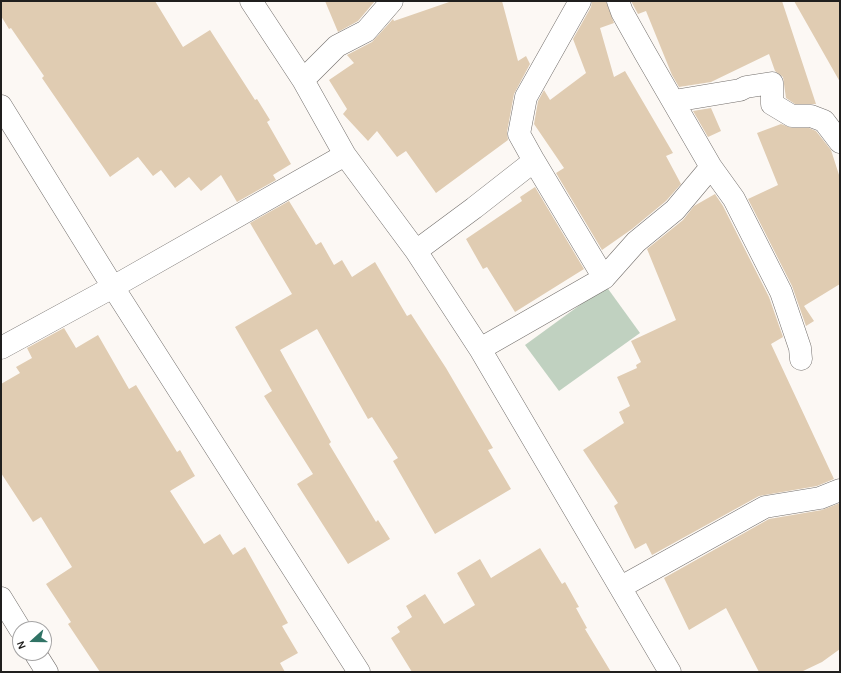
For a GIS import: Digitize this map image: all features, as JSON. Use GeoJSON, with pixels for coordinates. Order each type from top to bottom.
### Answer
{"type":"FeatureCollection","features":[{"type":"Feature","properties":{"kind":"street"},"geometry":{"type":"LineString","coordinates":[[251,1],[303,80],[346,155],[416,251],[480,349],[670,672]]}},
{"type":"Feature","properties":{"kind":"street"},"geometry":{"type":"LineString","coordinates":[[303,80],[337,46],[366,31],[392,1]]}},
{"type":"Feature","properties":{"kind":"street"},"geometry":{"type":"LineString","coordinates":[[580,1],[526,97],[519,134],[604,278]]}},
{"type":"Feature","properties":{"kind":"street"},"geometry":{"type":"LineString","coordinates":[[618,1],[622,12],[711,167],[734,199],[782,292],[800,348],[801,359]]}},
{"type":"Feature","properties":{"kind":"street"},"geometry":{"type":"LineString","coordinates":[[674,101],[772,83],[772,104],[792,116],[811,116],[824,122],[840,142]]}},
{"type":"Feature","properties":{"kind":"street"},"geometry":{"type":"LineString","coordinates":[[1,106],[114,287],[359,672]]}},
{"type":"Feature","properties":{"kind":"street"},"geometry":{"type":"LineString","coordinates":[[1,348],[114,287],[346,155]]}},
{"type":"Feature","properties":{"kind":"street"},"geometry":{"type":"LineString","coordinates":[[416,251],[534,161]]}},
{"type":"Feature","properties":{"kind":"street"},"geometry":{"type":"LineString","coordinates":[[480,349],[604,278],[636,242],[675,210],[711,167]]}},
{"type":"Feature","properties":{"kind":"street"},"geometry":{"type":"LineString","coordinates":[[621,587],[764,507],[820,498],[840,490]]}},
{"type":"Feature","properties":{"kind":"street"},"geometry":{"type":"LineString","coordinates":[[1,598],[15,621]]}},
{"type":"Feature","properties":{"kind":"street"},"geometry":{"type":"LineString","coordinates":[[40,661],[47,672]]}},
{"type":"Feature","properties":{"kind":"green space"},"geometry":{"type":"Polygon","coordinates":[[[606,286],[640,333],[559,391],[525,345],[606,286]]]}},
{"type":"Feature","properties":{"kind":"building"},"geometry":{"type":"Polygon","coordinates":[[[1,1],[155,1],[183,47],[210,30],[255,100],[257,99],[270,120],[267,122],[291,164],[273,175],[276,180],[237,202],[221,175],[201,191],[189,177],[175,188],[161,170],[153,176],[138,157],[110,177],[42,78],[44,76],[11,28],[9,29],[1,16],[1,1]]]}},
{"type":"Feature","properties":{"kind":"building"},"geometry":{"type":"Polygon","coordinates":[[[325,1],[375,1],[358,21],[338,32],[325,1]]]}},
{"type":"Feature","properties":{"kind":"building"},"geometry":{"type":"Polygon","coordinates":[[[452,1],[502,1],[518,61],[526,56],[530,64],[514,94],[507,132],[508,140],[436,193],[406,151],[397,157],[377,131],[368,141],[343,114],[347,109],[329,80],[354,63],[347,55],[372,42],[393,19],[394,21],[452,1]]]}},
{"type":"Feature","properties":{"kind":"building"},"geometry":{"type":"Polygon","coordinates":[[[592,1],[606,1],[614,23],[600,28],[614,77],[625,71],[673,153],[666,156],[681,184],[666,201],[632,229],[602,250],[556,173],[564,168],[534,124],[538,101],[544,90],[550,100],[586,73],[573,39],[591,7],[592,1]]]}},
{"type":"Feature","properties":{"kind":"building"},"geometry":{"type":"Polygon","coordinates":[[[631,1],[782,1],[816,104],[795,104],[786,98],[783,77],[775,71],[769,54],[711,82],[679,87],[672,75],[646,11],[638,14],[631,1]]]}},
{"type":"Feature","properties":{"kind":"building"},"geometry":{"type":"Polygon","coordinates":[[[794,1],[840,1],[840,82],[794,1]]]}},
{"type":"Feature","properties":{"kind":"building"},"geometry":{"type":"Polygon","coordinates":[[[711,108],[721,131],[708,137],[693,111],[711,108]]]}},
{"type":"Feature","properties":{"kind":"building"},"geometry":{"type":"Polygon","coordinates":[[[781,124],[792,128],[809,128],[816,131],[831,150],[840,178],[840,284],[804,306],[814,321],[806,326],[792,286],[748,199],[778,185],[757,133],[781,124]]]}},
{"type":"Feature","properties":{"kind":"building"},"geometry":{"type":"Polygon","coordinates":[[[535,187],[584,269],[515,312],[487,267],[483,269],[466,239],[522,201],[520,197],[535,187]]]}},
{"type":"Feature","properties":{"kind":"building"},"geometry":{"type":"Polygon","coordinates":[[[715,194],[723,206],[769,297],[783,337],[771,344],[834,479],[817,486],[759,496],[652,555],[646,543],[635,549],[614,506],[618,503],[583,450],[624,423],[619,412],[630,406],[617,377],[637,368],[636,365],[641,362],[631,341],[676,320],[647,249],[683,220],[694,206],[715,194]]]}},
{"type":"Feature","properties":{"kind":"building"},"geometry":{"type":"Polygon","coordinates":[[[289,201],[316,245],[321,242],[334,265],[342,260],[352,277],[375,262],[407,316],[411,314],[446,368],[493,448],[488,450],[511,489],[435,534],[393,461],[398,458],[372,417],[368,419],[317,329],[280,350],[331,442],[329,444],[376,522],[378,520],[390,539],[348,564],[297,484],[313,474],[264,396],[272,391],[235,327],[292,294],[250,223],[289,201]]]}},
{"type":"Feature","properties":{"kind":"building"},"geometry":{"type":"Polygon","coordinates":[[[64,328],[76,348],[98,335],[129,389],[136,385],[177,452],[180,450],[195,476],[170,491],[204,544],[220,534],[233,555],[245,547],[288,623],[282,626],[298,653],[280,663],[285,672],[100,672],[68,624],[71,622],[46,584],[72,567],[41,517],[33,522],[1,473],[1,384],[20,373],[16,367],[32,358],[27,348],[64,328]]]}},
{"type":"Feature","properties":{"kind":"building"},"geometry":{"type":"Polygon","coordinates":[[[840,503],[840,649],[822,662],[801,672],[759,672],[726,608],[689,630],[664,578],[769,519],[822,510],[840,503]]]}},
{"type":"Feature","properties":{"kind":"building"},"geometry":{"type":"Polygon","coordinates":[[[540,548],[562,584],[565,582],[579,607],[576,608],[587,628],[585,629],[611,672],[412,672],[391,638],[400,632],[397,627],[412,617],[406,606],[425,594],[444,624],[475,605],[457,573],[480,559],[491,578],[540,548]]]}}]}
